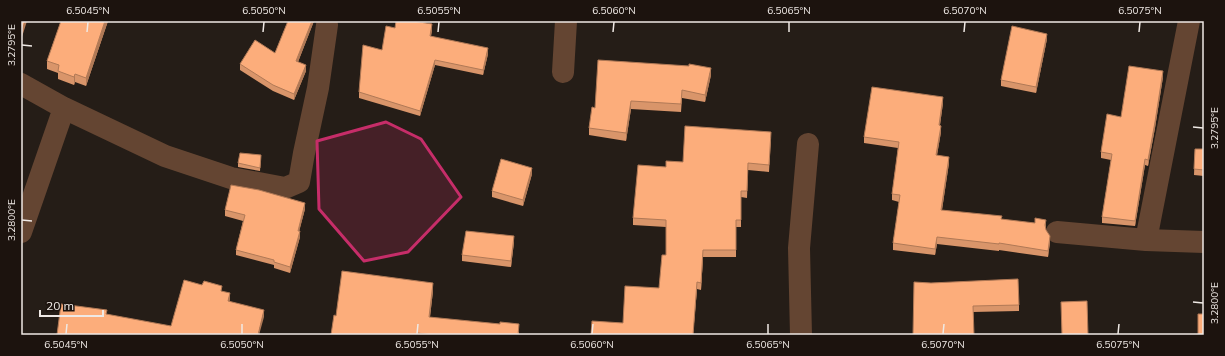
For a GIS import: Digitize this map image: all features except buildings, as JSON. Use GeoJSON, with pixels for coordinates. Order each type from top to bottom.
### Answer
{"type":"FeatureCollection","features":[{"type":"Feature","properties":{"kind":"street"},"geometry":{"type":"LineString","coordinates":[[563,72],[566,21]]}},
{"type":"Feature","properties":{"kind":"street"},"geometry":{"type":"LineString","coordinates":[[1146,240],[1189,21]]}},
{"type":"Feature","properties":{"kind":"street"},"geometry":{"type":"LineString","coordinates":[[21,84],[64,108],[165,156],[231,178],[285,188],[299,182],[318,88],[327,25]]}},
{"type":"Feature","properties":{"kind":"street"},"geometry":{"type":"LineString","coordinates":[[21,232],[64,108]]}},
{"type":"Feature","properties":{"kind":"street"},"geometry":{"type":"LineString","coordinates":[[801,335],[799,248],[808,144]]}},
{"type":"Feature","properties":{"kind":"street"},"geometry":{"type":"LineString","coordinates":[[1057,232],[1146,240],[1204,242]]}},
{"type":"Feature","properties":{"kind":"highlighted area"},"geometry":{"type":"Polygon","coordinates":[[[386,122],[421,139],[461,197],[408,252],[364,261],[319,209],[317,141],[386,122]]]}}]}
